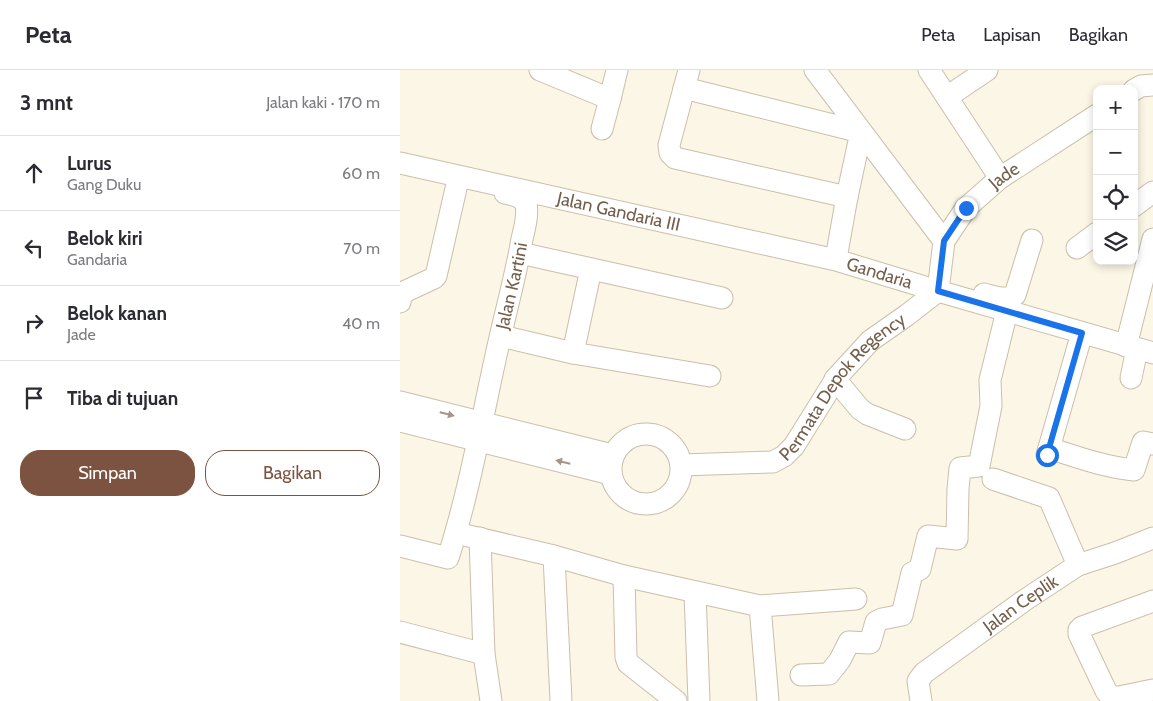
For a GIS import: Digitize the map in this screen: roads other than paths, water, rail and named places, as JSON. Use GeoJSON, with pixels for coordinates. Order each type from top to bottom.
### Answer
{"type":"FeatureCollection","features":[{"type":"Feature","properties":{"kind":"street"},"geometry":{"type":"LineString","coordinates":[[540,70],[610,100]]}},
{"type":"Feature","properties":{"kind":"street"},"geometry":{"type":"LineString","coordinates":[[602,129],[617,70]]}},
{"type":"Feature","properties":{"kind":"street"},"geometry":{"type":"LineString","coordinates":[[816,70],[944,241]]}},
{"type":"Feature","properties":{"kind":"street"},"geometry":{"type":"LineString","coordinates":[[929,70],[1000,178]]}},
{"type":"Feature","properties":{"kind":"street"},"geometry":{"type":"LineString","coordinates":[[947,97],[987,70]]}},
{"type":"Feature","properties":{"kind":"street"},"geometry":{"type":"LineString","coordinates":[[847,197],[675,158],[670,153],[669,145],[686,79],[861,132]]}},
{"type":"Feature","properties":{"kind":"street"},"geometry":{"type":"LineString","coordinates":[[1138,88],[1153,85]]}},
{"type":"Feature","properties":{"kind":"street","name":"Jade"},"geometry":{"type":"LineString","coordinates":[[938,285],[944,241],[966,208],[1000,178],[1093,118]]}},
{"type":"Feature","properties":{"kind":"street"},"geometry":{"type":"LineString","coordinates":[[837,256],[861,132]]}},
{"type":"Feature","properties":{"kind":"street","name":"Jalan Gandaria III"},"geometry":{"type":"LineString","coordinates":[[400,163],[837,256]]}},
{"type":"Feature","properties":{"kind":"street","name":"Jalan Kartini"},"geometry":{"type":"LineString","coordinates":[[400,169],[457,184],[517,196],[526,202],[528,211],[473,464],[456,533]]}},
{"type":"Feature","properties":{"kind":"street"},"geometry":{"type":"LineString","coordinates":[[401,299],[406,291],[436,276],[457,184]]}},
{"type":"Feature","properties":{"kind":"street"},"geometry":{"type":"LineString","coordinates":[[1138,203],[1153,192]]}},
{"type":"Feature","properties":{"kind":"street"},"geometry":{"type":"LineString","coordinates":[[1078,248],[1093,237]]}},
{"type":"Feature","properties":{"kind":"street"},"geometry":{"type":"LineString","coordinates":[[1130,378],[1139,350],[1140,287],[1153,239]]}},
{"type":"Feature","properties":{"kind":"street"},"geometry":{"type":"LineString","coordinates":[[938,285],[1003,299],[1013,296],[1032,240]]}},
{"type":"Feature","properties":{"kind":"street"},"geometry":{"type":"LineString","coordinates":[[520,253],[722,298]]}},
{"type":"Feature","properties":{"kind":"street","name":"Gandaria"},"geometry":{"type":"LineString","coordinates":[[837,256],[938,285],[1007,311],[1139,350]]}},
{"type":"Feature","properties":{"kind":"street"},"geometry":{"type":"LineString","coordinates":[[573,353],[591,269]]}},
{"type":"Feature","properties":{"kind":"street","name":"Permata Depok Regency"},"geometry":{"type":"LineString","coordinates":[[681,465],[773,462],[784,456],[794,446],[836,379],[870,341],[907,315],[938,285]]}},
{"type":"Feature","properties":{"kind":"street"},"geometry":{"type":"LineString","coordinates":[[801,675],[829,674],[840,660],[849,642],[870,643],[876,622],[902,615],[912,573],[920,569],[928,536],[957,539],[960,468],[979,466],[991,406],[990,380],[1007,311]]}},
{"type":"Feature","properties":{"kind":"street"},"geometry":{"type":"LineString","coordinates":[[1082,333],[1048,452],[1134,470],[1143,442],[1153,444]]}},
{"type":"Feature","properties":{"kind":"street"},"geometry":{"type":"LineString","coordinates":[[501,336],[573,353],[710,376]]}},
{"type":"Feature","properties":{"kind":"street"},"geometry":{"type":"LineString","coordinates":[[836,379],[860,410],[905,429]]}},
{"type":"Feature","properties":{"kind":"street"},"geometry":{"type":"LineString","coordinates":[[400,402],[480,432]]}},
{"type":"Feature","properties":{"kind":"street"},"geometry":{"type":"LineString","coordinates":[[400,421],[480,432],[612,465]]}},
{"type":"Feature","properties":{"kind":"street"},"geometry":{"type":"LineString","coordinates":[[651,433],[662,437],[671,444],[678,454],[681,465],[680,477],[676,487],[668,496],[658,502],[635,503],[624,497],[616,489],[611,478],[612,465],[619,446],[628,438],[639,434],[651,433]]}},
{"type":"Feature","properties":{"kind":"street"},"geometry":{"type":"LineString","coordinates":[[993,479],[1049,498],[1078,565]]}},
{"type":"Feature","properties":{"kind":"street"},"geometry":{"type":"LineString","coordinates":[[448,558],[456,533],[554,556],[624,576],[760,606],[856,599]]}},
{"type":"Feature","properties":{"kind":"street"},"geometry":{"type":"LineString","coordinates":[[480,538],[484,654],[491,701]]}},
{"type":"Feature","properties":{"kind":"street","name":"Jalan Ceplik"},"geometry":{"type":"LineString","coordinates":[[921,701],[918,682],[924,673],[1025,600],[1078,565],[1116,553],[1153,538]]}},
{"type":"Feature","properties":{"kind":"street"},"geometry":{"type":"LineString","coordinates":[[400,546],[448,558],[481,570]]}},
{"type":"Feature","properties":{"kind":"street"},"geometry":{"type":"LineString","coordinates":[[554,556],[562,701]]}},
{"type":"Feature","properties":{"kind":"street"},"geometry":{"type":"LineString","coordinates":[[624,576],[626,657],[628,663],[676,701]]}},
{"type":"Feature","properties":{"kind":"street"},"geometry":{"type":"LineString","coordinates":[[695,592],[699,701]]}},
{"type":"Feature","properties":{"kind":"street"},"geometry":{"type":"LineString","coordinates":[[1153,600],[1082,627],[1079,634],[1106,691],[1111,697],[1153,690]]}},
{"type":"Feature","properties":{"kind":"street"},"geometry":{"type":"LineString","coordinates":[[760,606],[768,701]]}},
{"type":"Feature","properties":{"kind":"street"},"geometry":{"type":"LineString","coordinates":[[400,632],[484,654]]}}]}
